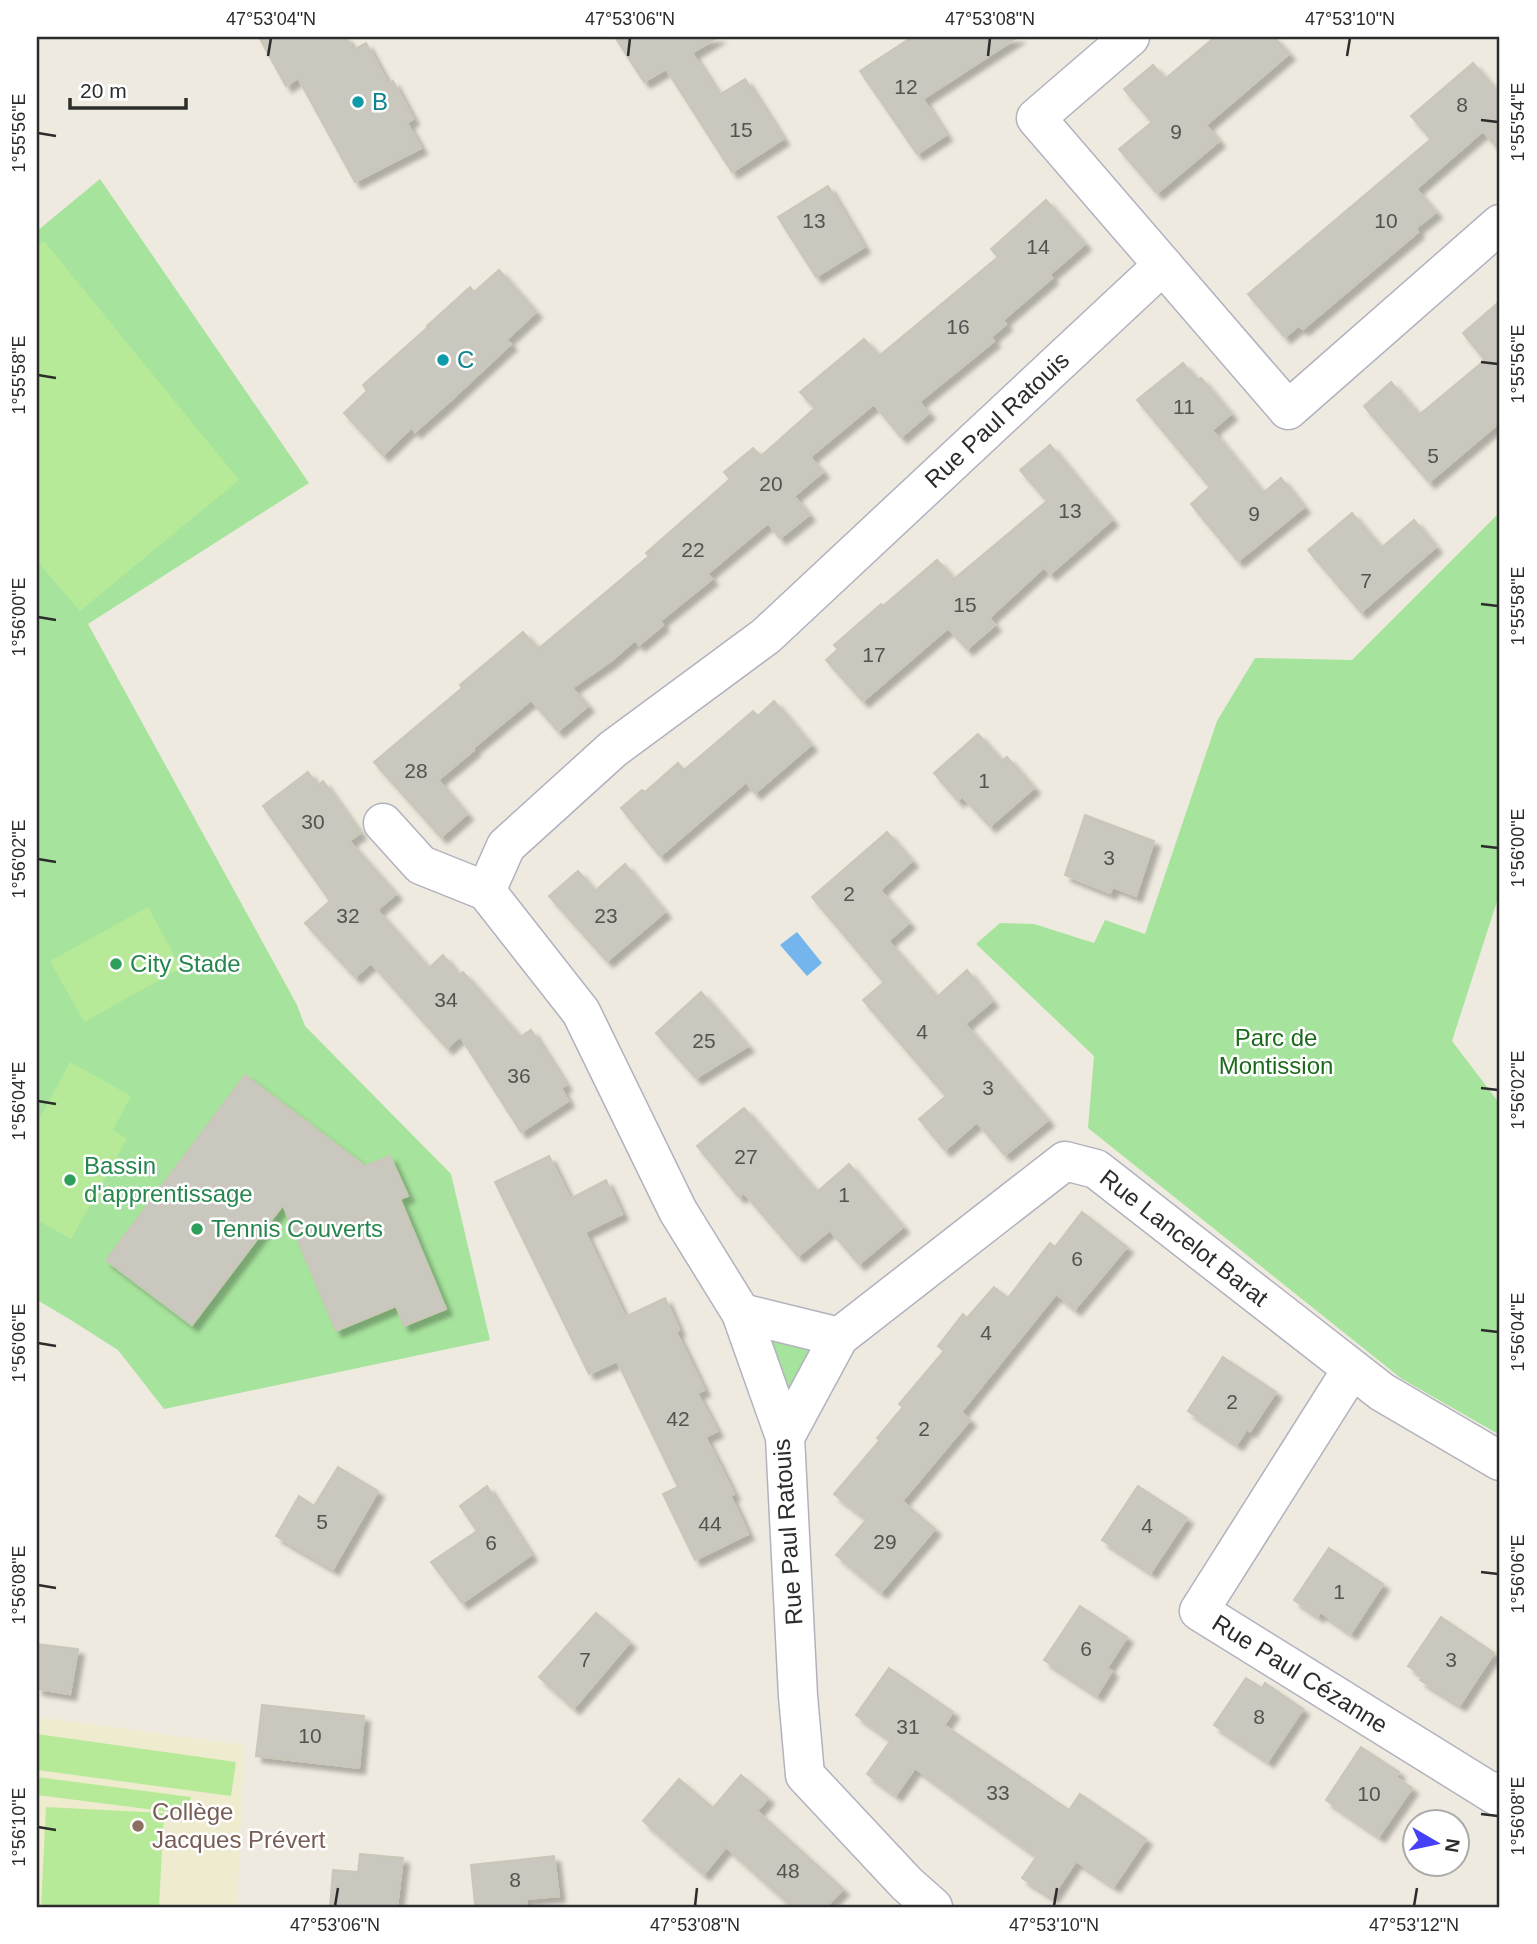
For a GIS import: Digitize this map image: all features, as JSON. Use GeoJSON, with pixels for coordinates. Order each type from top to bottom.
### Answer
{"type":"FeatureCollection","features":[{"type":"Feature","properties":{"kind":"street"},"geometry":{"type":"LineString","coordinates":[[1130,37],[1036,118],[1288,410],[1500,224]]}},
{"type":"Feature","properties":{"kind":"street","name":"Rue Paul Ratouis"},"geometry":{"type":"LineString","coordinates":[[909,1900],[805,1775],[798,1696],[785,1437],[741,1313],[678,1211],[581,1012],[486,891],[506,846],[612,749],[766,636],[1163,265]]}},
{"type":"Feature","properties":{"kind":"street"},"geometry":{"type":"LineString","coordinates":[[383,823],[421,865],[486,891]]}},
{"type":"Feature","properties":{"kind":"street","name":"Rue Lancelot Barat"},"geometry":{"type":"LineString","coordinates":[[785,1437],[839,1337],[1065,1161],[1096,1169],[1382,1392],[1500,1461]]}},
{"type":"Feature","properties":{"kind":"street"},"geometry":{"type":"LineString","coordinates":[[741,1313],[839,1337]]}},
{"type":"Feature","properties":{"kind":"street","name":"Rue Paul Cézanne"},"geometry":{"type":"LineString","coordinates":[[1352,1370],[1199,1611],[1497,1796],[1500,1791]]}},
{"type":"Feature","properties":{"kind":"shaded area","name":"Collège Jacques Prévert"},"geometry":{"type":"Polygon","coordinates":[[[37,1717],[244,1745],[237,1907],[37,1907],[37,1717]]]}},
{"type":"Feature","properties":{"kind":"green space"},"geometry":{"type":"Polygon","coordinates":[[[100,179],[309,483],[88,624],[297,1005],[305,1026],[451,1174],[490,1340],[164,1409],[118,1350],[37,1300],[37,231],[100,179]]]}},
{"type":"Feature","properties":{"kind":"green space"},"geometry":{"type":"Polygon","coordinates":[[[44,241],[239,480],[80,611],[37,561],[37,247],[44,241]]]}},
{"type":"Feature","properties":{"kind":"green space","name":"Parc de Montission"},"geometry":{"type":"Polygon","coordinates":[[[1500,512],[1500,892],[1452,1041],[1500,1104],[1500,1435],[1402,1379],[1088,1128],[1094,1056],[976,944],[1000,923],[1034,924],[1094,943],[1105,920],[1145,934],[1217,721],[1255,658],[1352,660],[1500,512]]]}},
{"type":"Feature","properties":{"kind":"green space","name":"City Stade"},"geometry":{"type":"Polygon","coordinates":[[[148,907],[181,968],[84,1022],[50,961],[148,907]]]}},
{"type":"Feature","properties":{"kind":"green space","name":"Bassin d'apprentissage"},"geometry":{"type":"Polygon","coordinates":[[[70,1062],[131,1096],[113,1130],[127,1139],[71,1239],[37,1220],[37,1123],[70,1062]]]}},
{"type":"Feature","properties":{"kind":"green space"},"geometry":{"type":"Polygon","coordinates":[[[741,1313],[839,1337],[785,1437],[741,1313]]]}},
{"type":"Feature","properties":{"kind":"green space"},"geometry":{"type":"Polygon","coordinates":[[[37,1734],[236,1762],[231,1796],[37,1770],[37,1734]]]}},
{"type":"Feature","properties":{"kind":"green space"},"geometry":{"type":"Polygon","coordinates":[[[37,1777],[191,1797],[186,1814],[37,1795],[37,1777]]]}},
{"type":"Feature","properties":{"kind":"green space"},"geometry":{"type":"Polygon","coordinates":[[[46,1807],[164,1813],[159,1907],[41,1907],[46,1807]]]}},
{"type":"Feature","properties":{"kind":"water"},"geometry":{"type":"Polygon","coordinates":[[[797,932],[822,963],[807,976],[780,945],[797,932]]]}},
{"type":"Feature","properties":{"kind":"building","name":"B"},"geometry":{"type":"Polygon","coordinates":[[[259,37],[346,37],[353,50],[366,43],[388,84],[393,81],[413,119],[407,123],[421,148],[355,182],[298,78],[286,86],[259,37]]]}},
{"type":"Feature","properties":{"kind":"building"},"geometry":{"type":"Polygon","coordinates":[[[615,37],[718,37],[692,53],[719,95],[745,79],[783,139],[732,172],[666,69],[644,82],[615,37]]]}},
{"type":"Feature","properties":{"kind":"building"},"geometry":{"type":"Polygon","coordinates":[[[912,37],[1018,37],[923,99],[946,135],[917,154],[860,71],[912,37]]]}},
{"type":"Feature","properties":{"kind":"building"},"geometry":{"type":"Polygon","coordinates":[[[1215,37],[1274,37],[1289,54],[1206,125],[1219,141],[1157,193],[1119,149],[1152,122],[1124,89],[1153,65],[1165,79],[1215,37]]]}},
{"type":"Feature","properties":{"kind":"building"},"geometry":{"type":"Polygon","coordinates":[[[1473,63],[1500,95],[1500,151],[1483,131],[1416,189],[1436,212],[1416,228],[1418,232],[1303,329],[1298,326],[1285,337],[1248,294],[1431,139],[1411,116],[1473,63]]]}},
{"type":"Feature","properties":{"kind":"building"},"geometry":{"type":"Polygon","coordinates":[[[828,186],[864,247],[816,277],[778,217],[828,186]]]}},
{"type":"Feature","properties":{"kind":"building"},"geometry":{"type":"Polygon","coordinates":[[[1046,200],[1085,244],[1049,275],[1052,278],[1003,320],[1006,324],[991,337],[994,341],[919,402],[929,413],[901,437],[874,404],[810,457],[823,472],[794,496],[809,515],[780,538],[768,523],[707,574],[712,579],[660,621],[663,625],[639,645],[635,640],[611,661],[572,688],[588,706],[558,731],[531,700],[473,748],[474,750],[438,780],[467,814],[441,837],[374,762],[523,632],[538,649],[649,556],[646,553],[730,479],[724,472],[753,448],[761,456],[815,408],[800,392],[864,339],[879,356],[998,257],[991,249],[1046,200]]]}},
{"type":"Feature","properties":{"kind":"building","name":"C"},"geometry":{"type":"Polygon","coordinates":[[[499,270],[536,312],[506,340],[511,344],[415,432],[412,427],[383,455],[344,413],[367,391],[363,385],[470,287],[474,292],[499,270]]]}},
{"type":"Feature","properties":{"kind":"building"},"geometry":{"type":"Polygon","coordinates":[[[1500,301],[1500,422],[1429,482],[1364,406],[1391,382],[1419,415],[1485,360],[1463,333],[1500,301]]]}},
{"type":"Feature","properties":{"kind":"building"},"geometry":{"type":"Polygon","coordinates":[[[1183,363],[1197,380],[1201,378],[1231,414],[1212,430],[1263,493],[1281,478],[1304,507],[1238,561],[1191,504],[1210,487],[1137,400],[1183,363]]]}},
{"type":"Feature","properties":{"kind":"building"},"geometry":{"type":"Polygon","coordinates":[[[1050,445],[1112,520],[1050,574],[1044,567],[989,618],[995,625],[967,649],[948,628],[863,701],[826,660],[838,649],[834,645],[937,560],[954,579],[1047,501],[1020,470],[1050,445]]]}},
{"type":"Feature","properties":{"kind":"building"},"geometry":{"type":"Polygon","coordinates":[[[1352,513],[1381,548],[1414,520],[1436,547],[1361,612],[1308,550],[1352,513]]]}},
{"type":"Feature","properties":{"kind":"building"},"geometry":{"type":"Polygon","coordinates":[[[774,701],[811,745],[755,793],[746,782],[660,856],[621,808],[642,790],[645,792],[678,763],[684,770],[753,711],[758,716],[774,701]]]}},
{"type":"Feature","properties":{"kind":"building"},"geometry":{"type":"Polygon","coordinates":[[[978,734],[1002,761],[1007,757],[1034,788],[990,826],[962,796],[958,801],[934,773],[978,734]]]}},
{"type":"Feature","properties":{"kind":"building"},"geometry":{"type":"Polygon","coordinates":[[[308,772],[318,786],[323,781],[360,833],[349,841],[396,894],[377,910],[429,968],[443,955],[459,975],[463,972],[520,1037],[531,1030],[566,1085],[561,1088],[568,1101],[521,1132],[460,1036],[447,1048],[371,963],[355,977],[305,923],[330,901],[263,806],[308,772]]]}},
{"type":"Feature","properties":{"kind":"building"},"geometry":{"type":"Polygon","coordinates":[[[1085,815],[1154,841],[1136,896],[1113,887],[1110,893],[1065,875],[1085,815]]]}},
{"type":"Feature","properties":{"kind":"building"},"geometry":{"type":"Polygon","coordinates":[[[887,832],[912,861],[880,890],[909,923],[888,941],[937,997],[967,970],[992,1001],[965,1024],[1048,1120],[1005,1155],[977,1122],[945,1150],[919,1119],[946,1096],[863,1000],[884,982],[812,897],[887,832]]]}},
{"type":"Feature","properties":{"kind":"building"},"geometry":{"type":"Polygon","coordinates":[[[625,864],[665,912],[607,961],[549,896],[578,871],[595,891],[625,864]]]}},
{"type":"Feature","properties":{"kind":"building"},"geometry":{"type":"Polygon","coordinates":[[[701,992],[748,1046],[696,1078],[656,1033],[701,992]]]}},
{"type":"Feature","properties":{"kind":"building"},"geometry":{"type":"Polygon","coordinates":[[[245,1075],[365,1166],[390,1156],[408,1196],[400,1199],[446,1309],[404,1326],[396,1306],[336,1331],[283,1205],[192,1325],[106,1260],[245,1075]]]}},
{"type":"Feature","properties":{"kind":"building"},"geometry":{"type":"Polygon","coordinates":[[[744,1108],[817,1192],[849,1164],[903,1227],[859,1264],[830,1230],[798,1256],[744,1193],[739,1197],[697,1146],[744,1108]]]}},
{"type":"Feature","properties":{"kind":"building"},"geometry":{"type":"Polygon","coordinates":[[[549,1156],[570,1199],[606,1180],[622,1214],[585,1232],[625,1317],[665,1298],[679,1330],[676,1332],[704,1390],[697,1393],[717,1431],[705,1437],[734,1494],[730,1495],[748,1534],[695,1560],[663,1494],[678,1487],[617,1361],[589,1374],[495,1182],[549,1156]]]}},
{"type":"Feature","properties":{"kind":"building"},"geometry":{"type":"Polygon","coordinates":[[[1082,1212],[1127,1247],[1075,1309],[1056,1294],[961,1412],[970,1420],[902,1501],[935,1529],[881,1592],[836,1555],[867,1519],[834,1494],[880,1440],[877,1438],[903,1407],[899,1404],[944,1351],[938,1346],[963,1314],[967,1318],[994,1287],[1008,1298],[1050,1243],[1055,1247],[1082,1212]]]}},
{"type":"Feature","properties":{"kind":"building"},"geometry":{"type":"Polygon","coordinates":[[[1223,1357],[1276,1392],[1250,1431],[1247,1429],[1237,1444],[1188,1411],[1223,1357]]]}},
{"type":"Feature","properties":{"kind":"building"},"geometry":{"type":"Polygon","coordinates":[[[338,1467],[378,1491],[333,1569],[276,1536],[299,1496],[314,1506],[338,1467]]]}},
{"type":"Feature","properties":{"kind":"building"},"geometry":{"type":"Polygon","coordinates":[[[487,1486],[531,1555],[462,1603],[431,1562],[477,1531],[460,1506],[487,1486]]]}},
{"type":"Feature","properties":{"kind":"building"},"geometry":{"type":"Polygon","coordinates":[[[1138,1486],[1187,1518],[1151,1572],[1102,1540],[1138,1486]]]}},
{"type":"Feature","properties":{"kind":"building"},"geometry":{"type":"Polygon","coordinates":[[[1329,1548],[1383,1584],[1351,1633],[1320,1612],[1318,1616],[1294,1600],[1329,1548]]]}},
{"type":"Feature","properties":{"kind":"building"},"geometry":{"type":"Polygon","coordinates":[[[1080,1606],[1127,1637],[1107,1668],[1112,1671],[1097,1695],[1044,1660],[1080,1606]]]}},
{"type":"Feature","properties":{"kind":"building"},"geometry":{"type":"Polygon","coordinates":[[[596,1613],[630,1642],[574,1708],[539,1677],[596,1613]]]}},
{"type":"Feature","properties":{"kind":"building"},"geometry":{"type":"Polygon","coordinates":[[[1441,1617],[1494,1653],[1460,1705],[1420,1680],[1423,1676],[1408,1666],[1441,1617]]]}},
{"type":"Feature","properties":{"kind":"building"},"geometry":{"type":"Polygon","coordinates":[[[37,1644],[78,1649],[70,1694],[37,1689],[37,1644]]]}},
{"type":"Feature","properties":{"kind":"building"},"geometry":{"type":"Polygon","coordinates":[[[889,1668],[953,1712],[944,1725],[1069,1810],[1080,1794],[1146,1839],[1114,1886],[1076,1861],[1052,1897],[1022,1878],[1037,1856],[915,1768],[896,1795],[867,1774],[891,1740],[856,1715],[889,1668]]]}},
{"type":"Feature","properties":{"kind":"building"},"geometry":{"type":"Polygon","coordinates":[[[1246,1678],[1262,1688],[1265,1683],[1303,1709],[1268,1761],[1214,1725],[1246,1678]]]}},
{"type":"Feature","properties":{"kind":"building"},"geometry":{"type":"Polygon","coordinates":[[[262,1705],[364,1716],[359,1768],[256,1756],[262,1705]]]}},
{"type":"Feature","properties":{"kind":"building"},"geometry":{"type":"Polygon","coordinates":[[[1361,1747],[1399,1772],[1396,1777],[1412,1788],[1379,1836],[1326,1800],[1361,1747]]]}},
{"type":"Feature","properties":{"kind":"building"},"geometry":{"type":"Polygon","coordinates":[[[741,1775],[768,1798],[757,1811],[843,1889],[826,1907],[793,1907],[726,1847],[704,1874],[643,1821],[679,1779],[713,1808],[741,1775]]]}},
{"type":"Feature","properties":{"kind":"building"},"geometry":{"type":"Polygon","coordinates":[[[360,1854],[403,1858],[397,1907],[330,1907],[333,1870],[358,1872],[360,1854]]]}},
{"type":"Feature","properties":{"kind":"building"},"geometry":{"type":"Polygon","coordinates":[[[554,1856],[559,1896],[526,1899],[527,1907],[489,1907],[489,1904],[475,1904],[471,1865],[554,1856]]]}},
{"type":"Feature","properties":{"kind":"place","name":"B"},"geometry":{"type":"Point","coordinates":[358,102]}},
{"type":"Feature","properties":{"kind":"place","name":"C"},"geometry":{"type":"Point","coordinates":[443,360]}},
{"type":"Feature","properties":{"kind":"place","name":"City Stade"},"geometry":{"type":"Point","coordinates":[116,964]}},
{"type":"Feature","properties":{"kind":"place","name":"Bassin d'apprentissage"},"geometry":{"type":"Point","coordinates":[70,1180]}},
{"type":"Feature","properties":{"kind":"place","name":"Tennis Couverts"},"geometry":{"type":"Point","coordinates":[197,1229]}},
{"type":"Feature","properties":{"kind":"place","name":"Collège Jacques Prévert"},"geometry":{"type":"Point","coordinates":[138,1826]}}]}
